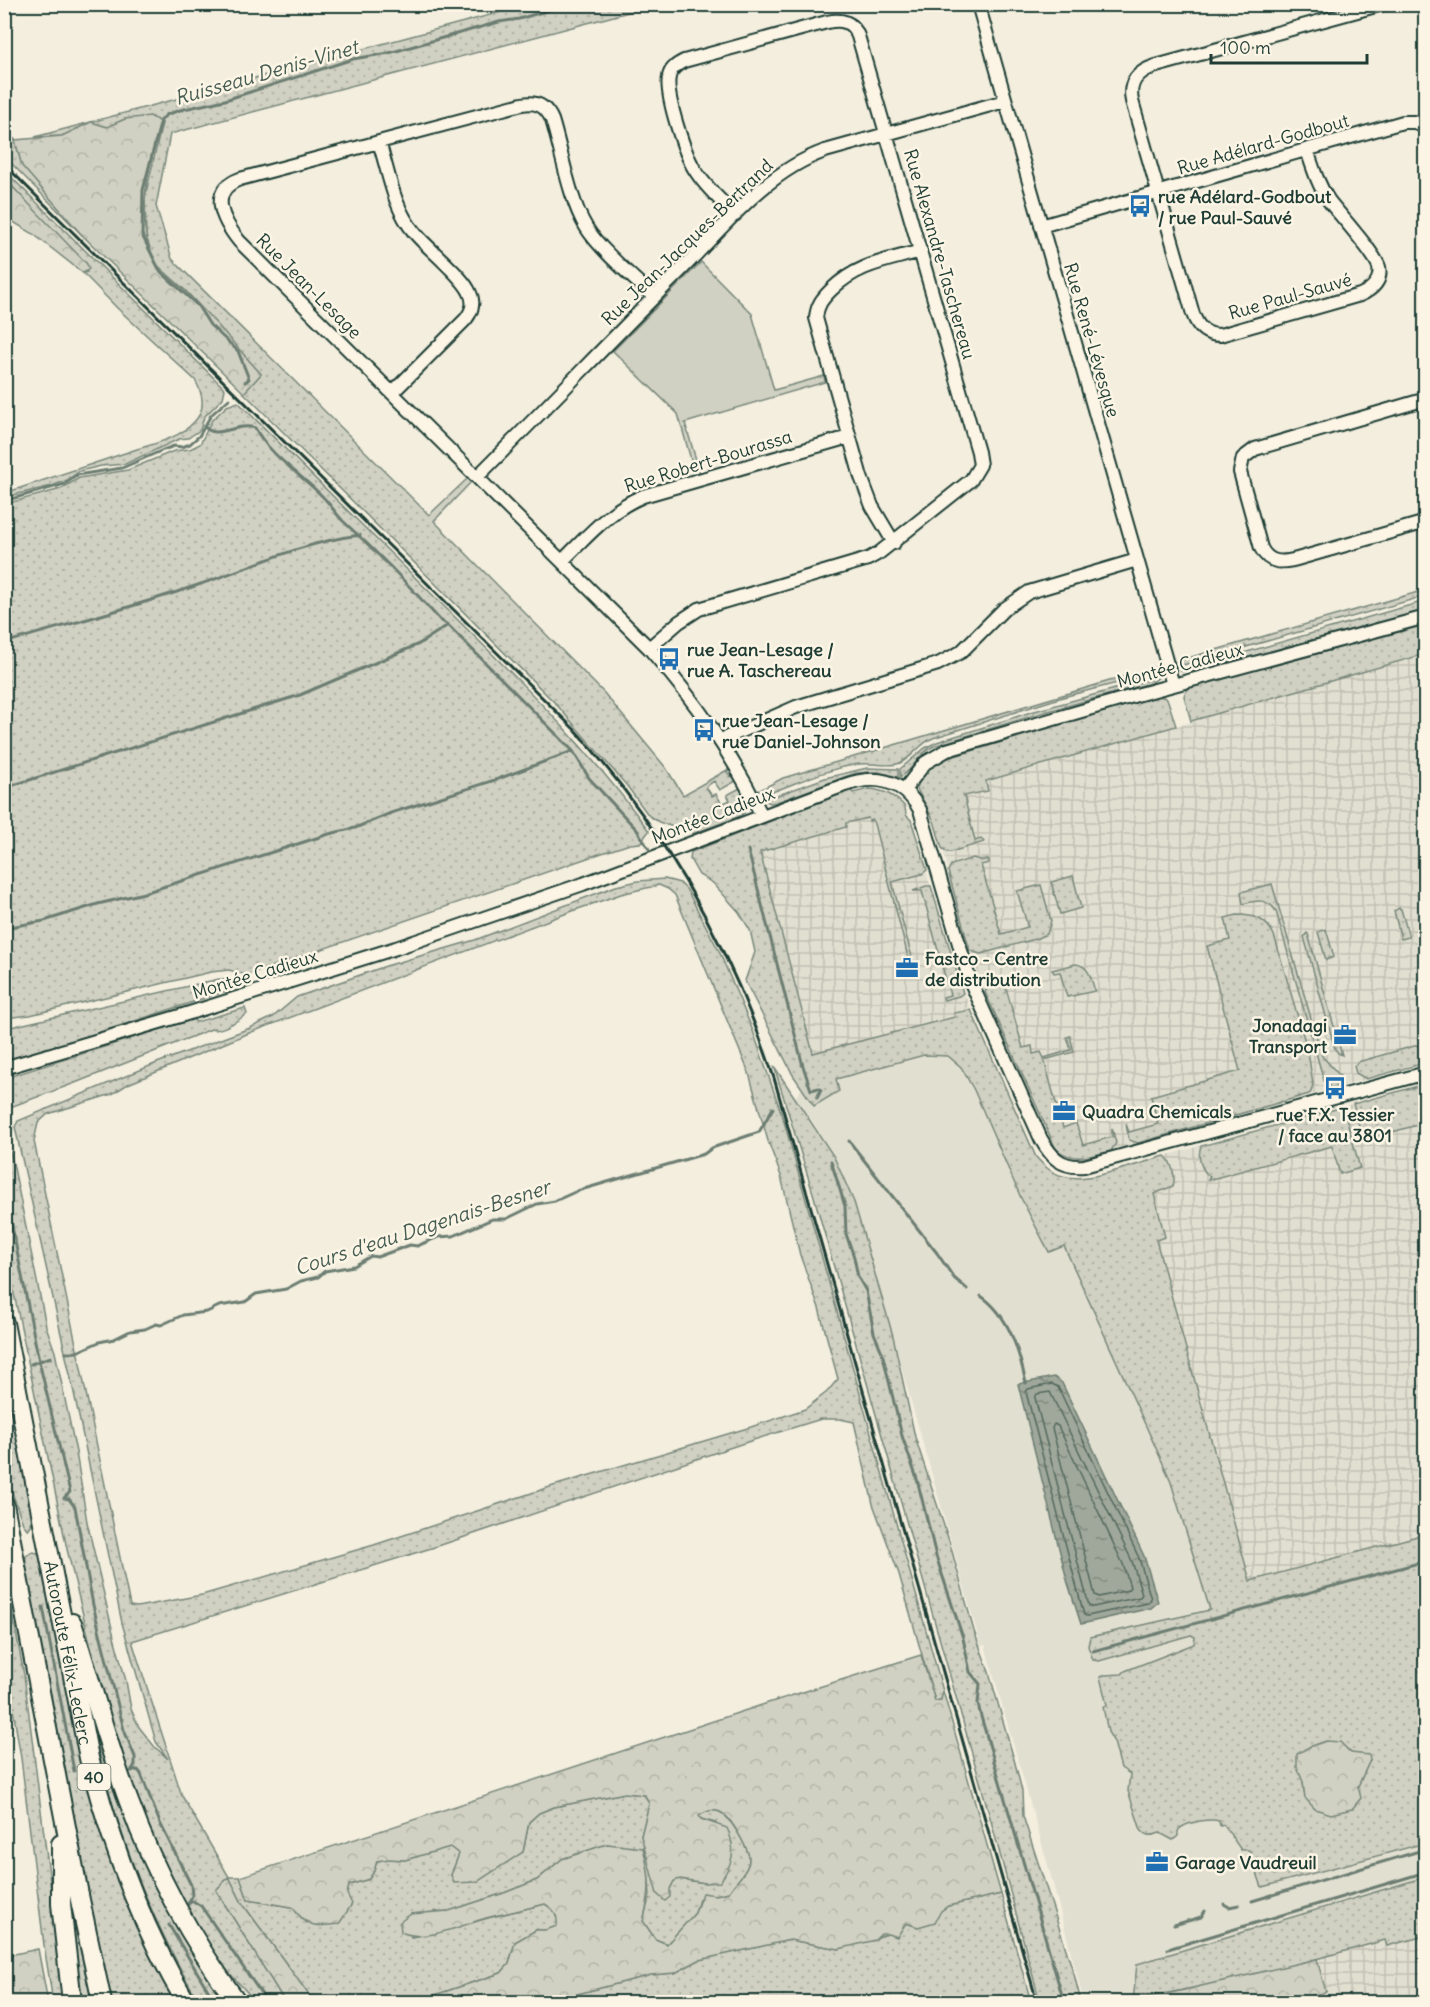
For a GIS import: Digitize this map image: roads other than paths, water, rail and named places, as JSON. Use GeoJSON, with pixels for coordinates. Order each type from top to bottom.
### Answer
{"type":"FeatureCollection","features":[{"type":"Feature","properties":{"kind":"highway","name":"Autoroute Félix-Leclerc"},"geometry":{"type":"LineString","coordinates":[[4,1323],[89,1758],[99,1798],[116,1851],[144,1920],[186,2002]]}},
{"type":"Feature","properties":{"kind":"highway","name":"Autoroute Félix-Leclerc"},"geometry":{"type":"LineString","coordinates":[[4,1504],[102,2002]]}},
{"type":"Feature","properties":{"kind":"highway"},"geometry":{"type":"LineString","coordinates":[[46,1538],[114,1760],[139,1827],[173,1900],[211,1966],[237,2002]]}},
{"type":"Feature","properties":{"kind":"highway"},"geometry":{"type":"LineString","coordinates":[[61,1800],[61,1904],[72,2002]]}},
{"type":"Feature","properties":{"kind":"street","name":"Rue René-Lévesque"},"geometry":{"type":"LineString","coordinates":[[978,4],[1173,686]]}},
{"type":"Feature","properties":{"kind":"street"},"geometry":{"type":"LineString","coordinates":[[1158,192],[1131,96],[1132,83],[1139,74],[1156,66],[1383,4]]}},
{"type":"Feature","properties":{"kind":"street","name":"Rue Alexandre-Taschereau"},"geometry":{"type":"LineString","coordinates":[[649,648],[679,622],[699,609],[868,559],[894,543],[971,480],[980,465],[921,251],[858,36],[853,26],[844,21],[827,22],[680,63],[670,72],[668,84],[687,155],[701,179],[735,215]]}},
{"type":"Feature","properties":{"kind":"street","name":"Rue Jean-Jacques-Bertrand"},"geometry":{"type":"LineString","coordinates":[[477,477],[772,180],[803,160],[825,152],[1005,101]]}},
{"type":"Feature","properties":{"kind":"street","name":"Rue Jean-Lesage"},"geometry":{"type":"LineString","coordinates":[[654,297],[594,238],[585,226],[576,204],[552,120],[548,110],[540,105],[522,104],[234,181],[224,190],[220,203],[226,222],[238,241],[649,648],[693,701],[721,741],[762,816]]}},
{"type":"Feature","properties":{"kind":"street","name":"Rue Adélard-Godbout"},"geometry":{"type":"LineString","coordinates":[[1041,226],[1403,122],[1415,122],[1425,128]]}},
{"type":"Feature","properties":{"kind":"street"},"geometry":{"type":"LineString","coordinates":[[380,142],[393,192],[407,222],[419,238],[465,285],[472,300],[471,310],[466,319],[392,393]]}},
{"type":"Feature","properties":{"kind":"street","name":"Rue Paul-Sauvé"},"geometry":{"type":"LineString","coordinates":[[1158,192],[1196,321],[1208,333],[1225,334],[1360,294],[1372,288],[1377,281],[1379,269],[1376,262],[1326,195],[1316,176],[1307,150]]}},
{"type":"Feature","properties":{"kind":"street"},"geometry":{"type":"LineString","coordinates":[[894,543],[883,527],[865,490],[816,322],[818,307],[824,297],[852,273],[864,267],[921,251]]}},
{"type":"Feature","properties":{"kind":"street"},"geometry":{"type":"LineString","coordinates":[[1425,399],[1261,446],[1245,455],[1241,462],[1240,472],[1261,548],[1266,556],[1276,562],[1297,559],[1425,522]]}},
{"type":"Feature","properties":{"kind":"street","name":"Rue Robert-Bourassa"},"geometry":{"type":"LineString","coordinates":[[562,561],[607,516],[628,502],[849,437]]}},
{"type":"Feature","properties":{"kind":"street"},"geometry":{"type":"LineString","coordinates":[[721,741],[796,706],[938,664],[961,652],[1004,609],[1029,592],[1137,560]]}},
{"type":"Feature","properties":{"kind":"street","name":"Montée Cadieux"},"geometry":{"type":"LineString","coordinates":[[4,1068],[396,948],[583,884],[861,780],[876,779],[904,790],[925,763],[947,750],[1425,617]]}},
{"type":"Feature","properties":{"kind":"street"},"geometry":{"type":"LineString","coordinates":[[904,790],[914,800],[922,815],[977,1000],[1041,1139],[1050,1154],[1060,1163],[1072,1167],[1084,1166],[1425,1073]]}},
{"type":"Feature","properties":{"kind":"water"},"geometry":{"type":"Polygon","coordinates":[[[1054,1377],[1062,1383],[1144,1556],[1158,1602],[1151,1608],[1081,1624],[1067,1580],[1018,1384],[1054,1377]]]}},
{"type":"Feature","properties":{"kind":"waterway","name":"Ruisseau Denis-Vinet"},"geometry":{"type":"LineString","coordinates":[[245,382],[249,379],[238,351],[210,325],[198,306],[160,271],[142,235],[143,190],[161,120],[166,115],[180,110],[225,100],[353,59],[389,53],[569,4]]}},
{"type":"Feature","properties":{"kind":"waterway","name":"Ruisseau Denis-Vinet"},"geometry":{"type":"LineString","coordinates":[[4,501],[65,484],[77,475],[122,468],[174,446],[182,447],[190,444],[199,436],[211,415],[229,399]]}},
{"type":"Feature","properties":{"kind":"waterway"},"geometry":{"type":"LineString","coordinates":[[204,426],[214,432],[241,427],[255,428],[277,456],[323,497],[343,521],[393,569],[440,620],[448,625]]}},
{"type":"Feature","properties":{"kind":"waterway"},"geometry":{"type":"LineString","coordinates":[[4,643],[174,593],[298,549],[360,535]]}},
{"type":"Feature","properties":{"kind":"waterway"},"geometry":{"type":"LineString","coordinates":[[4,788],[300,695],[419,644],[448,625],[573,751],[498,779],[391,813],[355,828],[329,834],[144,893],[98,904],[44,921],[4,928]]}},
{"type":"Feature","properties":{"kind":"waterway"},"geometry":{"type":"LineString","coordinates":[[573,751],[589,778],[637,830],[652,854]]}},
{"type":"Feature","properties":{"kind":"waterway"},"geometry":{"type":"LineString","coordinates":[[748,850],[803,1066],[811,1090],[819,1088],[821,1090],[817,1098]]}},
{"type":"Feature","properties":{"kind":"waterway","name":"Cours d'eau Dagenais-Besner"},"geometry":{"type":"LineString","coordinates":[[66,1353],[77,1352],[130,1331],[145,1329],[156,1324],[161,1325],[183,1315],[207,1312],[219,1306],[245,1302],[256,1294],[286,1289],[301,1281],[318,1277],[325,1271],[354,1266],[371,1256],[377,1257],[410,1245],[417,1246],[438,1237],[453,1236],[492,1219],[506,1219],[537,1204],[555,1201],[577,1191],[704,1154],[712,1148],[759,1132],[773,1108]]}},
{"type":"Feature","properties":{"kind":"waterway"},"geometry":{"type":"LineString","coordinates":[[849,1141],[954,1278],[967,1289]]}},
{"type":"Feature","properties":{"kind":"waterway"},"geometry":{"type":"LineString","coordinates":[[831,1161],[845,1206],[846,1234],[858,1277],[866,1291],[874,1333],[882,1352],[902,1436],[917,1479],[936,1556],[963,1638],[970,1672],[980,1684]]}},
{"type":"Feature","properties":{"kind":"waterway"},"geometry":{"type":"LineString","coordinates":[[4,1186],[39,1361],[70,1492],[64,1498],[69,1499],[75,1507],[93,1605],[124,1730],[135,1757],[135,1765],[131,1771],[138,1770],[141,1774],[160,1823],[191,1885],[192,1896],[188,1904],[193,1901],[201,1906],[267,2002]]}},
{"type":"Feature","properties":{"kind":"waterway"},"geometry":{"type":"LineString","coordinates":[[981,1296],[991,1304],[1006,1323],[1016,1346],[1026,1383]]}},
{"type":"Feature","properties":{"kind":"waterway"},"geometry":{"type":"LineString","coordinates":[[31,1364],[51,1357]]}},
{"type":"Feature","properties":{"kind":"waterway"},"geometry":{"type":"LineString","coordinates":[[1093,1651],[1426,1561]]}},
{"type":"Feature","properties":{"kind":"waterway"},"geometry":{"type":"LineString","coordinates":[[43,1607],[74,1771]]}},
{"type":"Feature","properties":{"kind":"waterway"},"geometry":{"type":"LineString","coordinates":[[980,1684],[978,1703],[980,1713],[1064,2002]]}},
{"type":"Feature","properties":{"kind":"waterway"},"geometry":{"type":"LineString","coordinates":[[1252,1901],[1426,1849]]}},
{"type":"Feature","properties":{"kind":"waterway"},"geometry":{"type":"LineString","coordinates":[[1168,1949],[1426,1872]]}},
{"type":"Feature","properties":{"kind":"waterway"},"geometry":{"type":"LineString","coordinates":[[1224,1904],[1229,1907],[1239,1905]]}},
{"type":"Feature","properties":{"kind":"waterway"},"geometry":{"type":"LineString","coordinates":[[1174,1925],[1201,1917],[1205,1911]]}},
{"type":"Feature","properties":{"kind":"waterway"},"geometry":{"type":"LineString","coordinates":[[169,1925],[215,2002]]}},
{"type":"Feature","properties":{"kind":"railway"},"geometry":{"type":"LineString","coordinates":[[4,164],[574,729],[638,808],[692,893],[738,983],[774,1078],[1037,2002]]}},
{"type":"Feature","properties":{"kind":"place","name":"rue Adélard-Godbout / rue Paul-Sauvé"},"geometry":{"type":"Point","coordinates":[1140,206]}},
{"type":"Feature","properties":{"kind":"place","name":"rue Jean-Lesage / rue A. Taschereau"},"geometry":{"type":"Point","coordinates":[669,659]}},
{"type":"Feature","properties":{"kind":"place","name":"rue Jean-Lesage / rue Daniel-Johnson"},"geometry":{"type":"Point","coordinates":[704,730]}},
{"type":"Feature","properties":{"kind":"place","name":"Fastco - Centre de distribution"},"geometry":{"type":"Point","coordinates":[907,968]}},
{"type":"Feature","properties":{"kind":"place","name":"Jonadagi Transport"},"geometry":{"type":"Point","coordinates":[1345,1035]}},
{"type":"Feature","properties":{"kind":"place","name":"rue F.X. Tessier / face au 3801"},"geometry":{"type":"Point","coordinates":[1335,1088]}},
{"type":"Feature","properties":{"kind":"place","name":"Quadra Chemicals"},"geometry":{"type":"Point","coordinates":[1064,1111]}},
{"type":"Feature","properties":{"kind":"place","name":"Garage Vaudreuil"},"geometry":{"type":"Point","coordinates":[1157,1862]}}]}
